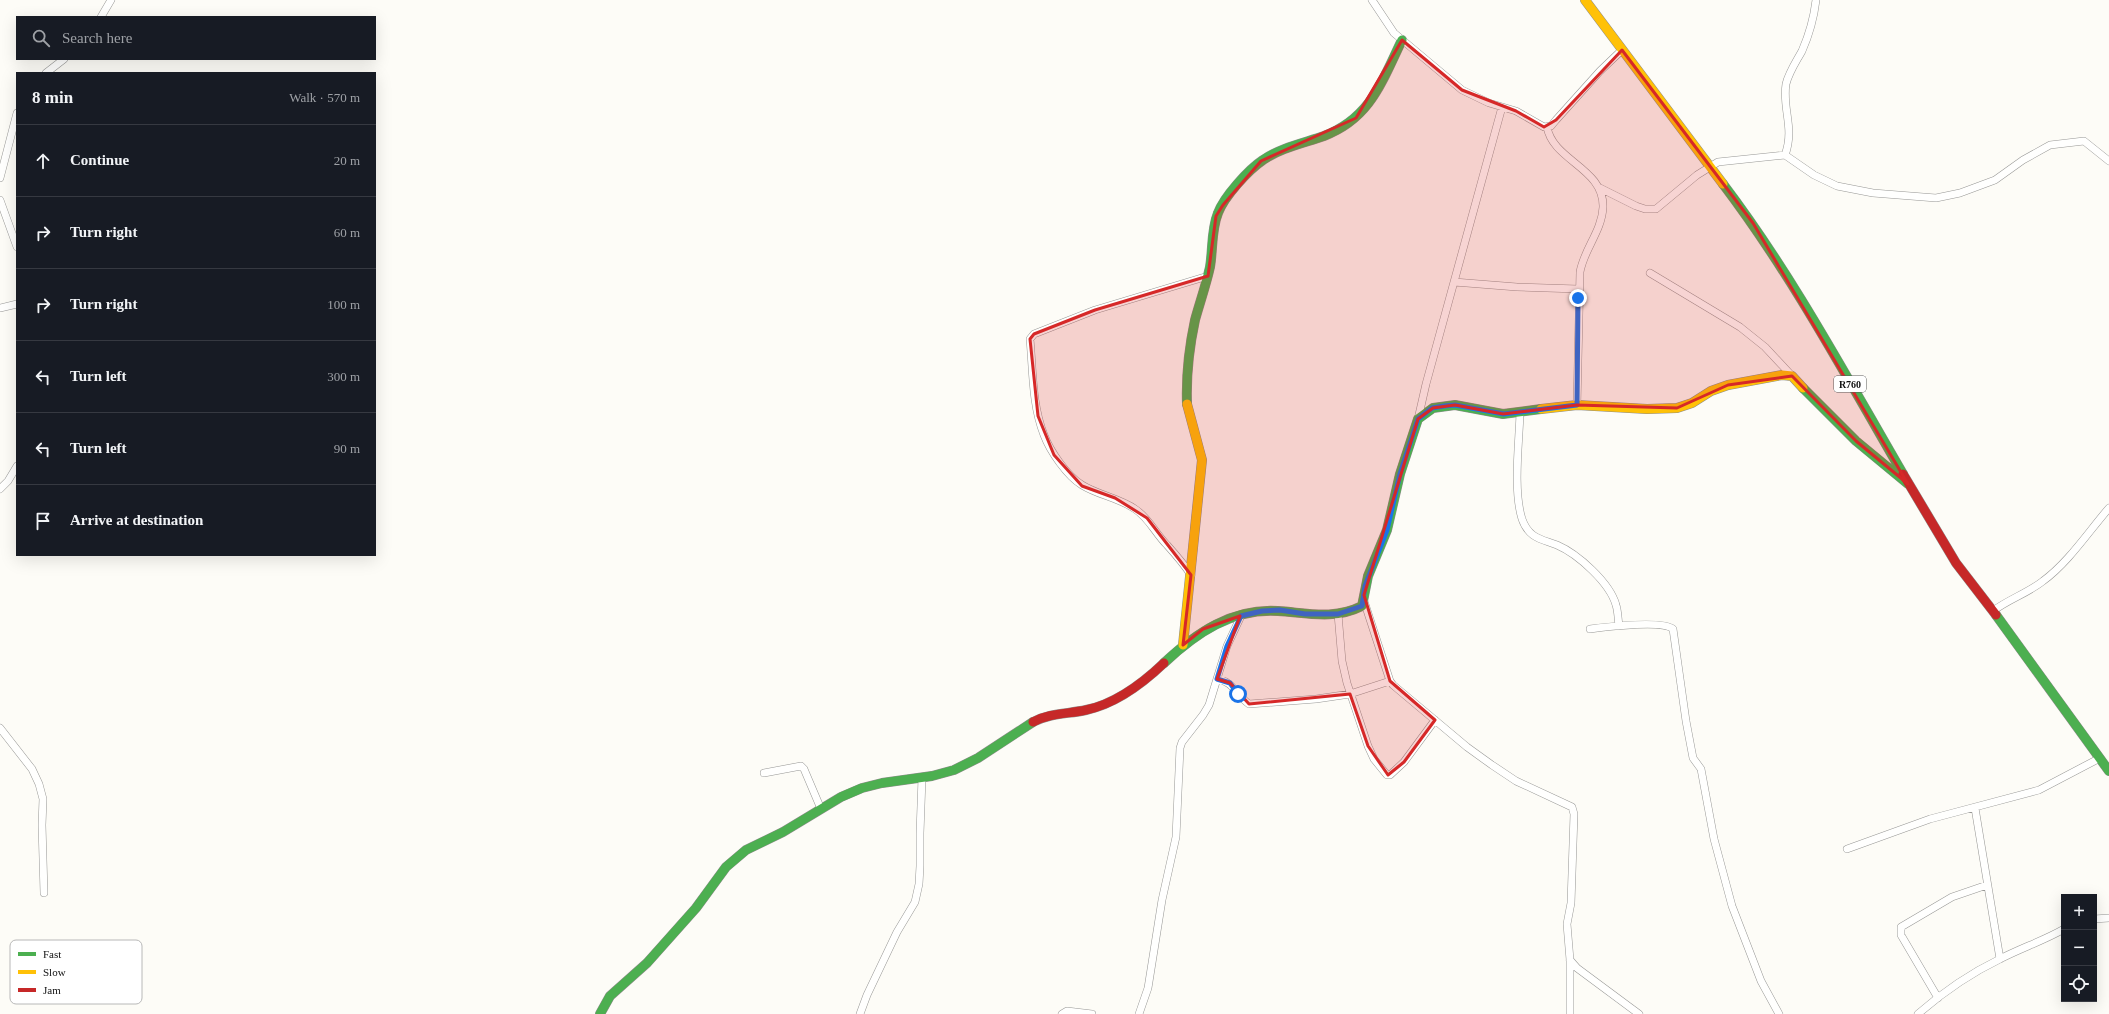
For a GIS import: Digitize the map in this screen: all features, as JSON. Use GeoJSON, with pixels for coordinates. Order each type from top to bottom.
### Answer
{"type":"FeatureCollection","features":[{"type":"Feature","properties":{"kind":"street"},"geometry":{"type":"LineString","coordinates":[[102,16],[111,0]]}},
{"type":"Feature","properties":{"kind":"street"},"geometry":{"type":"LineString","coordinates":[[1372,0],[1386,23],[1402,40],[1462,90],[1502,107],[1516,111],[1536,124],[1547,127]]}},
{"type":"Feature","properties":{"kind":"street","name":"R760"},"geometry":{"type":"LineString","coordinates":[[1585,0],[1753,223],[1796,291],[1908,484],[1956,563],[1993,611],[2109,771]]}},
{"type":"Feature","properties":{"kind":"street"},"geometry":{"type":"LineString","coordinates":[[1785,155],[1790,143],[1785,91],[1787,82],[1805,42],[1816,0]]}},
{"type":"Feature","properties":{"kind":"street"},"geometry":{"type":"LineString","coordinates":[[1183,645],[1192,576],[1202,460],[1201,447],[1190,421],[1187,407],[1188,366],[1198,310],[1208,276],[1216,216],[1222,204],[1262,161],[1290,148],[1339,129],[1356,118],[1373,93],[1402,40]]}},
{"type":"Feature","properties":{"kind":"street"},"geometry":{"type":"LineString","coordinates":[[1547,127],[1622,50]]}},
{"type":"Feature","properties":{"kind":"street"},"geometry":{"type":"LineString","coordinates":[[47,72],[63,60]]}},
{"type":"Feature","properties":{"kind":"street"},"geometry":{"type":"LineString","coordinates":[[600,1014],[604,1002],[611,993],[643,968],[690,915],[734,858],[757,843],[781,833],[821,809],[863,788],[944,774],[961,766],[1041,718],[1048,715],[1084,712],[1120,696],[1154,672],[1203,629],[1241,616],[1262,611],[1280,610],[1305,614],[1338,614],[1358,609],[1362,606],[1364,601],[1365,586],[1387,530],[1400,474],[1418,419],[1502,107]]}},
{"type":"Feature","properties":{"kind":"street"},"geometry":{"type":"LineString","coordinates":[[0,178],[16,117]]}},
{"type":"Feature","properties":{"kind":"street"},"geometry":{"type":"LineString","coordinates":[[1547,127],[1550,136],[1557,147],[1600,188],[1645,209],[1656,209],[1710,166],[1726,160],[1785,155],[1814,175],[1837,186],[1873,193],[1926,198],[1960,193],[1995,180],[2033,154],[2056,144],[2084,141],[2109,161]]}},
{"type":"Feature","properties":{"kind":"street"},"geometry":{"type":"LineString","coordinates":[[1577,405],[1578,289],[1581,264],[1598,231],[1602,218],[1603,207],[1600,188]]}},
{"type":"Feature","properties":{"kind":"street"},"geometry":{"type":"LineString","coordinates":[[0,200],[16,244]]}},
{"type":"Feature","properties":{"kind":"street"},"geometry":{"type":"LineString","coordinates":[[1650,273],[1740,327],[1765,347],[1856,441],[1908,484]]}},
{"type":"Feature","properties":{"kind":"street"},"geometry":{"type":"LineString","coordinates":[[1192,576],[1178,555],[1166,544],[1147,518],[1134,508],[1115,498],[1082,486],[1054,455],[1044,435],[1038,416],[1034,392],[1030,339],[1034,334],[1096,310],[1208,276]]}},
{"type":"Feature","properties":{"kind":"street"},"geometry":{"type":"LineString","coordinates":[[1454,282],[1517,287],[1578,289]]}},
{"type":"Feature","properties":{"kind":"street"},"geometry":{"type":"LineString","coordinates":[[0,308],[16,304]]}},
{"type":"Feature","properties":{"kind":"street"},"geometry":{"type":"LineString","coordinates":[[1418,419],[1432,408],[1455,405],[1504,414],[1577,405],[1647,409],[1677,408],[1692,403],[1728,384],[1782,375],[1792,376]]}},
{"type":"Feature","properties":{"kind":"street"},"geometry":{"type":"LineString","coordinates":[[1520,413],[1518,480],[1523,520],[1526,527],[1540,541],[1564,549],[1597,576],[1610,592],[1616,604],[1619,626]]}},
{"type":"Feature","properties":{"kind":"street"},"geometry":{"type":"LineString","coordinates":[[0,489],[8,481],[16,468]]}},
{"type":"Feature","properties":{"kind":"street"},"geometry":{"type":"LineString","coordinates":[[1993,611],[2006,601],[2047,578],[2109,508]]}},
{"type":"Feature","properties":{"kind":"street"},"geometry":{"type":"LineString","coordinates":[[1364,601],[1390,682],[1467,747],[1516,781],[1572,807],[1574,814],[1571,903],[1567,924],[1570,960],[1570,1014]]}},
{"type":"Feature","properties":{"kind":"street"},"geometry":{"type":"LineString","coordinates":[[1338,614],[1342,661],[1350,694],[1374,759],[1388,776],[1404,762],[1435,720]]}},
{"type":"Feature","properties":{"kind":"street"},"geometry":{"type":"LineString","coordinates":[[1139,1014],[1148,988],[1162,900],[1176,837],[1180,748],[1186,736],[1204,715],[1227,646],[1241,616]]}},
{"type":"Feature","properties":{"kind":"street"},"geometry":{"type":"LineString","coordinates":[[1590,629],[1619,626],[1665,625],[1670,627],[1674,632],[1686,721],[1693,758],[1701,769],[1714,839],[1732,906],[1761,981],[1779,1014]]}},
{"type":"Feature","properties":{"kind":"street"},"geometry":{"type":"LineString","coordinates":[[1217,679],[1230,683],[1243,700],[1249,704],[1316,699],[1350,694],[1390,682]]}},
{"type":"Feature","properties":{"kind":"street"},"geometry":{"type":"LineString","coordinates":[[0,728],[32,769],[44,799],[42,825],[44,892]]}},
{"type":"Feature","properties":{"kind":"street"},"geometry":{"type":"LineString","coordinates":[[1847,849],[1930,819],[2039,790],[2100,758]]}},
{"type":"Feature","properties":{"kind":"street"},"geometry":{"type":"LineString","coordinates":[[764,773],[801,766],[804,769],[821,809]]}},
{"type":"Feature","properties":{"kind":"street"},"geometry":{"type":"LineString","coordinates":[[860,1014],[867,995],[897,932],[915,902],[920,878],[922,778]]}},
{"type":"Feature","properties":{"kind":"street"},"geometry":{"type":"LineString","coordinates":[[1975,808],[2000,959]]}},
{"type":"Feature","properties":{"kind":"street"},"geometry":{"type":"LineString","coordinates":[[1938,998],[1901,935],[1901,927],[1952,898],[1987,885]]}},
{"type":"Feature","properties":{"kind":"street"},"geometry":{"type":"LineString","coordinates":[[2097,919],[2109,918]]}},
{"type":"Feature","properties":{"kind":"street"},"geometry":{"type":"LineString","coordinates":[[1918,1014],[1938,998],[2000,959],[2046,940],[2062,930]]}},
{"type":"Feature","properties":{"kind":"street"},"geometry":{"type":"LineString","coordinates":[[1570,960],[1577,968],[1639,1014]]}},
{"type":"Feature","properties":{"kind":"street"},"geometry":{"type":"LineString","coordinates":[[1062,1014],[1067,1011],[1092,1014]]}},
{"type":"Feature","properties":{"kind":"highlighted area"},"geometry":{"type":"Polygon","coordinates":[[[1402,40],[1462,90],[1516,111],[1544,127],[1556,120],[1622,50],[1753,223],[1908,484],[1856,441],[1792,376],[1728,385],[1677,408],[1577,405],[1503,414],[1455,405],[1433,408],[1418,419],[1364,595],[1390,681],[1435,720],[1404,762],[1388,775],[1368,746],[1350,694],[1249,704],[1230,683],[1217,679],[1240,616],[1203,629],[1183,645],[1191,575],[1147,518],[1115,498],[1082,486],[1054,455],[1038,416],[1030,339],[1034,334],[1095,310],[1208,276],[1216,216],[1223,205],[1261,161],[1356,118],[1402,40]]]}},
{"type":"Feature","properties":{"kind":"traffic: fast"},"geometry":{"type":"LineString","coordinates":[[1187,404],[1188,362],[1191,341],[1195,320],[1210,267],[1214,226],[1218,213],[1225,199],[1250,170],[1263,160],[1284,149],[1324,136],[1353,119],[1364,109],[1373,97],[1381,84],[1402,40]]}},
{"type":"Feature","properties":{"kind":"traffic: fast"},"geometry":{"type":"LineString","coordinates":[[1723,184],[1772,254],[1818,326],[1903,474]]}},
{"type":"Feature","properties":{"kind":"traffic: fast"},"geometry":{"type":"LineString","coordinates":[[1803,388],[1856,441],[1908,484]]}},
{"type":"Feature","properties":{"kind":"traffic: fast"},"geometry":{"type":"LineString","coordinates":[[1164,663],[1202,633],[1230,618],[1261,611],[1331,614],[1341,613],[1362,606],[1368,576],[1387,530],[1400,474],[1418,419],[1433,408],[1455,405],[1503,414],[1541,409]]}},
{"type":"Feature","properties":{"kind":"traffic: fast"},"geometry":{"type":"LineString","coordinates":[[1996,615],[2109,771]]}},
{"type":"Feature","properties":{"kind":"traffic: fast"},"geometry":{"type":"LineString","coordinates":[[600,1014],[610,996],[647,963],[696,908],[726,867],[746,850],[783,832],[841,797],[862,788],[882,783],[932,776],[954,770],[978,758],[1033,722]]}},
{"type":"Feature","properties":{"kind":"traffic: slow"},"geometry":{"type":"LineString","coordinates":[[1585,0],[1723,184]]}},
{"type":"Feature","properties":{"kind":"traffic: slow"},"geometry":{"type":"LineString","coordinates":[[1541,409],[1577,405],[1647,409],[1677,408],[1692,403],[1711,391],[1728,385],[1782,375],[1792,376],[1803,388]]}},
{"type":"Feature","properties":{"kind":"traffic: slow"},"geometry":{"type":"LineString","coordinates":[[1183,645],[1202,460],[1187,404]]}},
{"type":"Feature","properties":{"kind":"traffic: jam"},"geometry":{"type":"LineString","coordinates":[[1903,474],[1956,563],[1996,615]]}},
{"type":"Feature","properties":{"kind":"traffic: jam"},"geometry":{"type":"LineString","coordinates":[[1033,722],[1046,717],[1086,710],[1107,703],[1138,685],[1164,663]]}},
{"type":"Feature","properties":{"kind":"route"},"geometry":{"type":"LineString","coordinates":[[1238,694],[1230,683],[1217,679],[1227,646],[1241,616],[1262,611],[1280,610],[1305,614],[1338,614],[1358,609],[1362,606],[1364,601],[1365,586],[1387,530],[1400,474],[1418,419],[1432,408],[1455,405],[1504,414],[1577,405],[1578,298]]}}]}
